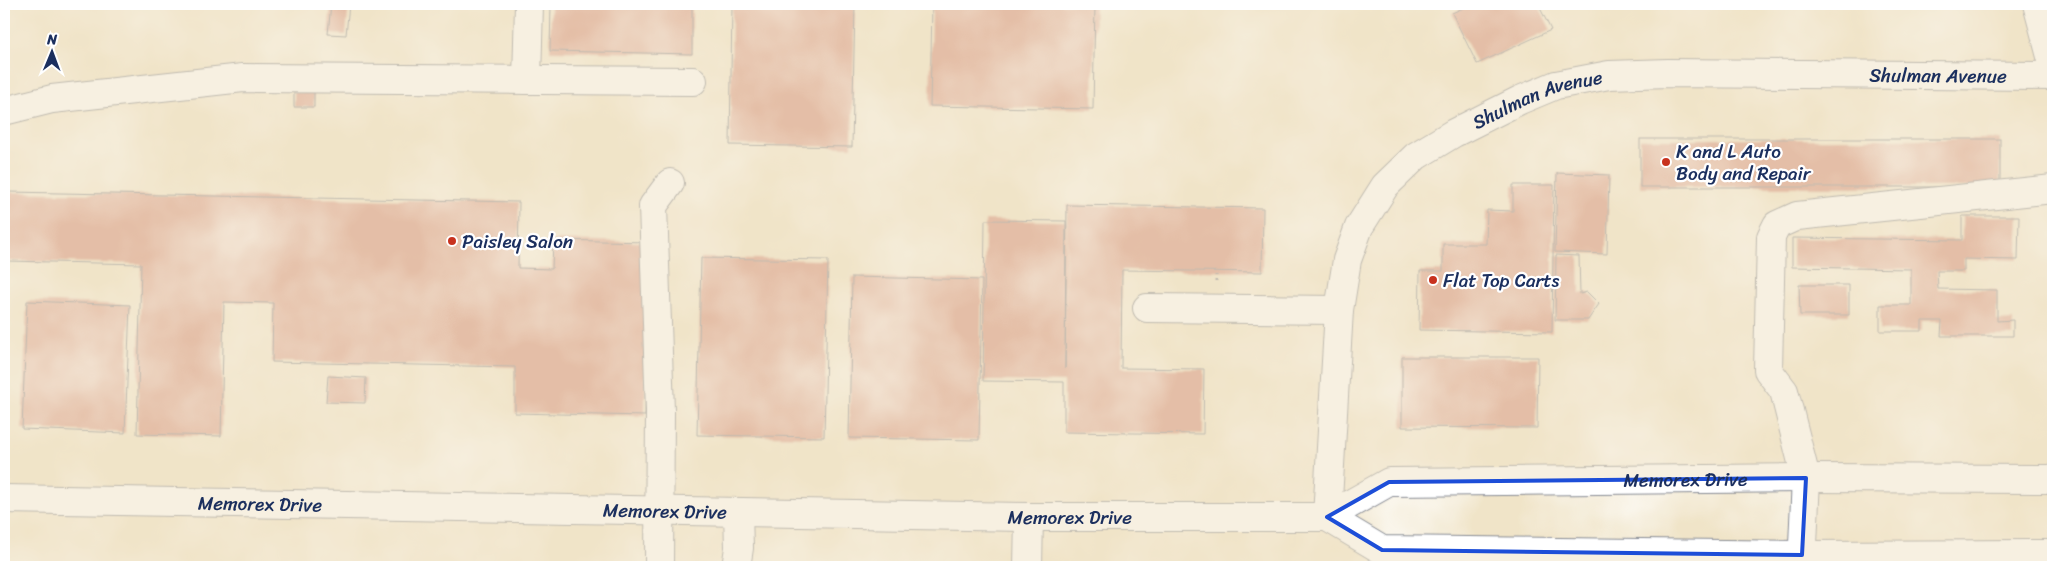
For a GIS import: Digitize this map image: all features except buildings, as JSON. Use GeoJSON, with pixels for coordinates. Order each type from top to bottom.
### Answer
{"type":"FeatureCollection","features":[{"type":"Feature","properties":{"kind":"street"},"geometry":{"type":"LineString","coordinates":[[527,80],[529,4]]}},
{"type":"Feature","properties":{"kind":"street"},"geometry":{"type":"LineString","coordinates":[[2036,4],[2053,64]]}},
{"type":"Feature","properties":{"kind":"street","name":"Shulman Avenue"},"geometry":{"type":"LineString","coordinates":[[1327,516],[1339,310],[1347,260],[1359,227],[1385,186],[1416,156],[1454,133],[1520,100],[1556,85],[1609,75],[1668,73],[2053,76]]}},
{"type":"Feature","properties":{"kind":"street"},"geometry":{"type":"LineString","coordinates":[[4,111],[52,99],[243,78],[693,81]]}},
{"type":"Feature","properties":{"kind":"street"},"geometry":{"type":"LineString","coordinates":[[659,567],[660,411],[652,206],[670,182]]}},
{"type":"Feature","properties":{"kind":"street"},"geometry":{"type":"LineString","coordinates":[[1802,561],[1806,478],[1784,391],[1768,370],[1772,237],[1778,225],[1798,216],[2053,189]]}},
{"type":"Feature","properties":{"kind":"street"},"geometry":{"type":"LineString","coordinates":[[1147,308],[1339,310]]}},
{"type":"Feature","properties":{"kind":"street","name":"Memorex Drive"},"geometry":{"type":"LineString","coordinates":[[4,499],[1029,517],[1327,516],[1389,482],[1806,478],[2053,479]]}},
{"type":"Feature","properties":{"kind":"street"},"geometry":{"type":"LineString","coordinates":[[736,567],[739,548],[738,512]]}},
{"type":"Feature","properties":{"kind":"street"},"geometry":{"type":"LineString","coordinates":[[1327,516],[1382,558],[1802,561],[2053,554]]}},
{"type":"Feature","properties":{"kind":"street"},"geometry":{"type":"LineString","coordinates":[[1028,567],[1029,517]]}},
{"type":"Feature","properties":{"kind":"highlighted area"},"geometry":{"type":"Polygon","coordinates":[[[1806,478],[1802,555],[1382,550],[1327,517],[1389,482],[1806,478]]]}},
{"type":"Feature","properties":{"kind":"place","name":"K and L Auto Body and Repair"},"geometry":{"type":"Point","coordinates":[1666,162]}},
{"type":"Feature","properties":{"kind":"place","name":"Paisley Salon"},"geometry":{"type":"Point","coordinates":[452,241]}},
{"type":"Feature","properties":{"kind":"place","name":"Flat Top Carts"},"geometry":{"type":"Point","coordinates":[1433,280]}}]}
